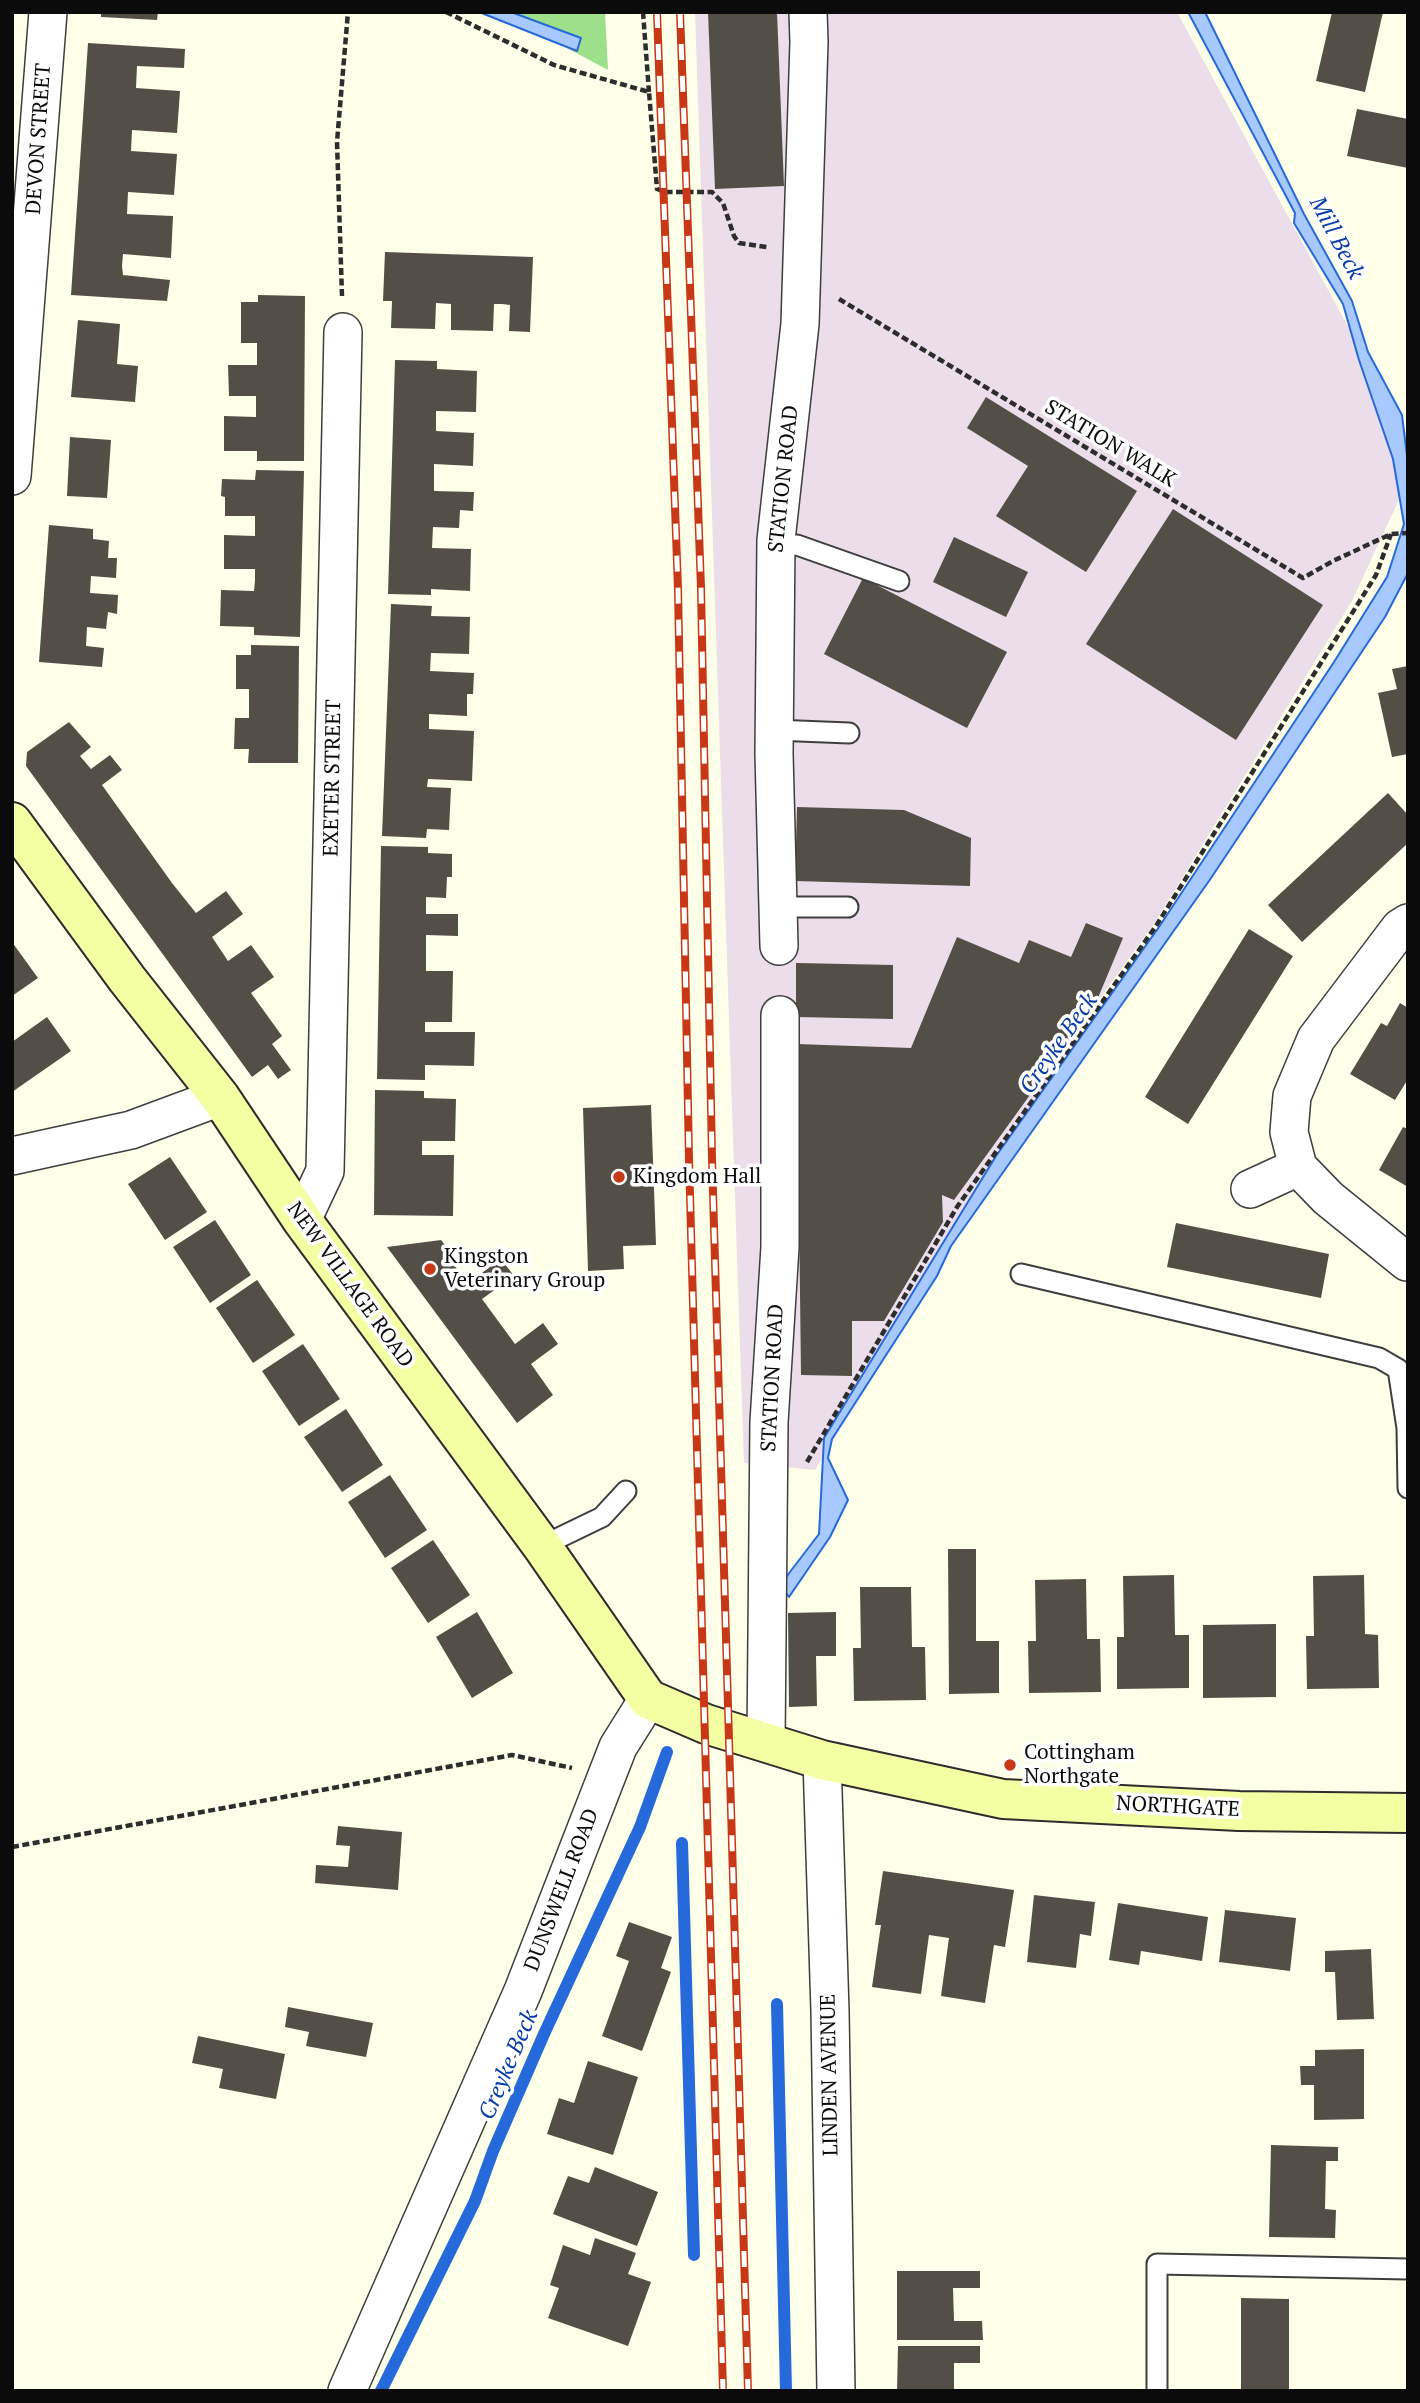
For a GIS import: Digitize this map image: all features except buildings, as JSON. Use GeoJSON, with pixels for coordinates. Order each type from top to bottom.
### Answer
{"type":"FeatureCollection","features":[{"type":"Feature","properties":{"kind":"street","name":"DEVON STREET"},"geometry":{"type":"LineString","coordinates":[[12,476],[48,12]]}},
{"type":"Feature","properties":{"kind":"street","name":"STATION ROAD"},"geometry":{"type":"LineString","coordinates":[[779,946],[774,730],[776,546],[800,324],[808,12]]}},
{"type":"Feature","properties":{"kind":"street","name":"EXETER STREET"},"geometry":{"type":"LineString","coordinates":[[302,1220],[325,1171],[343,332]]}},
{"type":"Feature","properties":{"kind":"street","name":"NEW VILLAGE ROAD"},"geometry":{"type":"LineString","coordinates":[[12,822],[128,979],[220,1097],[302,1220],[542,1546],[648,1699]]}},
{"type":"Feature","properties":{"kind":"street"},"geometry":{"type":"LineString","coordinates":[[1401,1271],[1298,1167],[1289,1132],[1292,1096],[1316,1039],[1400,928],[1408,923]]}},
{"type":"Feature","properties":{"kind":"street","name":"STATION ROAD"},"geometry":{"type":"LineString","coordinates":[[766,1741],[769,1422],[780,1247],[780,1015]]}},
{"type":"Feature","properties":{"kind":"street"},"geometry":{"type":"LineString","coordinates":[[12,1156],[131,1130],[220,1097]]}},
{"type":"Feature","properties":{"kind":"street"},"geometry":{"type":"LineString","coordinates":[[1250,1189],[1298,1167]]}},
{"type":"Feature","properties":{"kind":"street","name":"NORTHGATE"},"geometry":{"type":"LineString","coordinates":[[648,1699],[706,1724],[822,1760],[1003,1799],[1239,1811],[1408,1813]]}},
{"type":"Feature","properties":{"kind":"street","name":"DUNSWELL ROAD"},"geometry":{"type":"LineString","coordinates":[[347,2391],[523,1991],[618,1748],[648,1699]]}},
{"type":"Feature","properties":{"kind":"street","name":"LINDEN AVENUE"},"geometry":{"type":"LineString","coordinates":[[822,1760],[830,2024],[836,2391]]}},
{"type":"Feature","properties":{"kind":"lane"},"geometry":{"type":"LineString","coordinates":[[776,546],[797,545],[899,580]]}},
{"type":"Feature","properties":{"kind":"lane"},"geometry":{"type":"LineString","coordinates":[[774,730],[849,733]]}},
{"type":"Feature","properties":{"kind":"lane"},"geometry":{"type":"LineString","coordinates":[[778,907],[848,908]]}},
{"type":"Feature","properties":{"kind":"lane"},"geometry":{"type":"LineString","coordinates":[[1021,1274],[1379,1358],[1398,1369],[1407,1428],[1408,1488]]}},
{"type":"Feature","properties":{"kind":"lane"},"geometry":{"type":"LineString","coordinates":[[542,1546],[602,1517],[626,1491]]}},
{"type":"Feature","properties":{"kind":"lane"},"geometry":{"type":"LineString","coordinates":[[1157,2391],[1157,2264],[1408,2269]]}},
{"type":"Feature","properties":{"kind":"path"},"geometry":{"type":"LineString","coordinates":[[343,332],[337,142],[348,12]]}},
{"type":"Feature","properties":{"kind":"path"},"geometry":{"type":"LineString","coordinates":[[446,12],[554,65],[649,92]]}},
{"type":"Feature","properties":{"kind":"path"},"geometry":{"type":"LineString","coordinates":[[643,12],[657,189],[665,192],[712,192],[723,203],[739,243],[802,264]]}},
{"type":"Feature","properties":{"kind":"path","name":"STATION WALK"},"geometry":{"type":"LineString","coordinates":[[802,264],[1303,578],[1391,534],[1408,533]]}},
{"type":"Feature","properties":{"kind":"path"},"geometry":{"type":"LineString","coordinates":[[803,1469],[957,1207],[1156,926],[1376,575],[1391,534]]}},
{"type":"Feature","properties":{"kind":"path"},"geometry":{"type":"LineString","coordinates":[[12,1847],[512,1755],[607,1776]]}},
{"type":"Feature","properties":{"kind":"shaded area"},"geometry":{"type":"Polygon","coordinates":[[[695,12],[1177,12],[1408,437],[1408,480],[1352,601],[1154,924],[1095,1005],[815,1470],[744,1463],[695,12]]]}},
{"type":"Feature","properties":{"kind":"green space"},"geometry":{"type":"Polygon","coordinates":[[[500,12],[605,12],[608,70],[500,12]]]}},
{"type":"Feature","properties":{"kind":"water"},"geometry":{"type":"Polygon","coordinates":[[[479,12],[511,12],[581,38],[577,51],[479,12]]]}},
{"type":"Feature","properties":{"kind":"water"},"geometry":{"type":"Polygon","coordinates":[[[1188,12],[1205,12],[1304,214],[1352,301],[1368,352],[1402,415],[1408,464],[1408,573],[1385,617],[1209,881],[951,1246],[937,1276],[832,1439],[828,1458],[848,1500],[830,1537],[789,1597],[780,1585],[819,1534],[824,1438],[996,1156],[1159,927],[1334,662],[1387,577],[1404,524],[1393,459],[1343,304],[1294,223],[1295,213],[1188,12]]]}},
{"type":"Feature","properties":{"kind":"waterway","name":"Creyke Beck"},"geometry":{"type":"LineString","coordinates":[[381,2391],[475,2201],[493,2151],[544,2034],[640,1827],[667,1752]]}},
{"type":"Feature","properties":{"kind":"waterway"},"geometry":{"type":"LineString","coordinates":[[682,1843],[694,2255]]}},
{"type":"Feature","properties":{"kind":"waterway"},"geometry":{"type":"LineString","coordinates":[[777,2004],[786,2391]]}},
{"type":"Feature","properties":{"kind":"railway"},"geometry":{"type":"LineString","coordinates":[[657,12],[678,589],[689,1159],[723,2391]]}},
{"type":"Feature","properties":{"kind":"railway"},"geometry":{"type":"LineString","coordinates":[[680,12],[701,588],[712,1158],[748,2391]]}},
{"type":"Feature","properties":{"kind":"place","name":"Kingdom Hall"},"geometry":{"type":"Point","coordinates":[619,1177]}},
{"type":"Feature","properties":{"kind":"place","name":"Kingston Veterinary Group"},"geometry":{"type":"Point","coordinates":[430,1269]}},
{"type":"Feature","properties":{"kind":"place","name":"Cottingham Northgate"},"geometry":{"type":"Point","coordinates":[1010,1765]}},
{"type":"Feature","properties":{"kind":"water label","name":"Mill Beck"},"geometry":{"type":"Point","coordinates":[1336,238]}}]}
